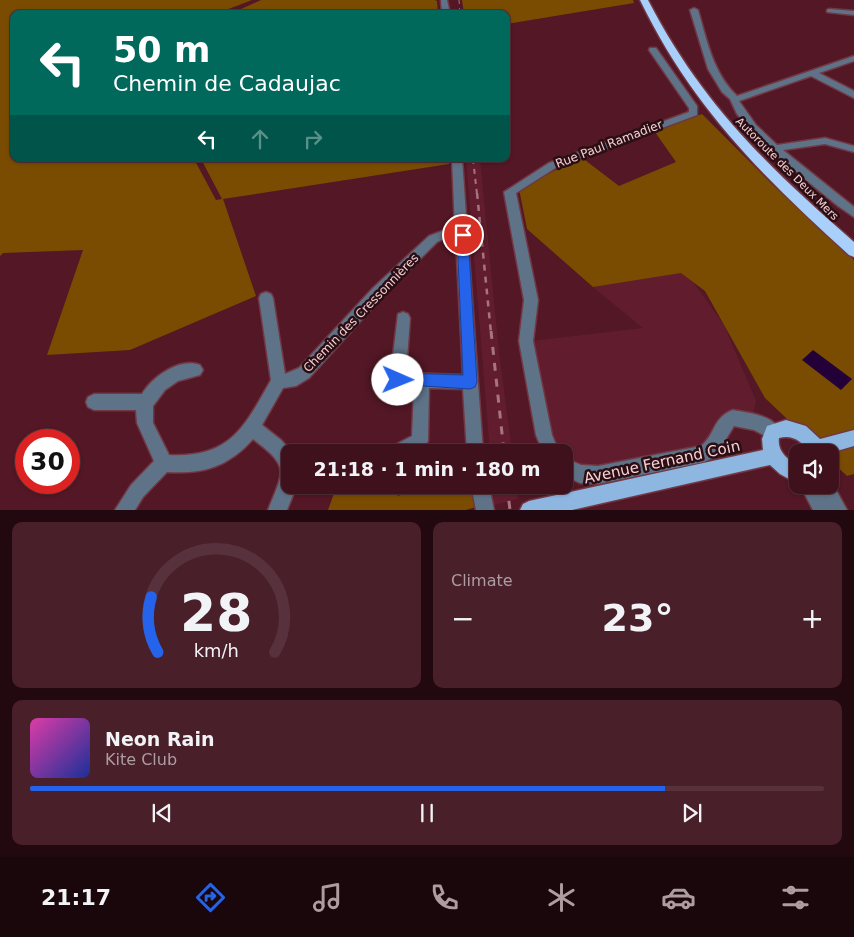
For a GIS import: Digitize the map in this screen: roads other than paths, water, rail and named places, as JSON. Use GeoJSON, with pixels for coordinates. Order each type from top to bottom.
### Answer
{"type":"FeatureCollection","features":[{"type":"Feature","properties":{"kind":"highway","name":"Autoroute des Deux Mers"},"geometry":{"type":"LineString","coordinates":[[644,0],[675,61],[700,97],[734,137],[777,180],[854,251]]}},
{"type":"Feature","properties":{"kind":"highway","name":"Autoroute des Deux Mers"},"geometry":{"type":"LineString","coordinates":[[652,0],[684,60],[710,95],[751,142],[854,238]]}},
{"type":"Feature","properties":{"kind":"main road"},"geometry":{"type":"LineString","coordinates":[[789,470],[774,456],[769,442],[773,432],[780,428],[796,431],[811,444]]}},
{"type":"Feature","properties":{"kind":"main road"},"geometry":{"type":"LineString","coordinates":[[836,444],[854,438]]}},
{"type":"Feature","properties":{"kind":"main road","name":"Avenue Fernand Coin"},"geometry":{"type":"LineString","coordinates":[[536,508],[774,456]]}},
{"type":"Feature","properties":{"kind":"street"},"geometry":{"type":"LineString","coordinates":[[694,10],[711,66],[734,98],[735,104],[741,112],[775,148],[854,214]]}},
{"type":"Feature","properties":{"kind":"street"},"geometry":{"type":"LineString","coordinates":[[828,12],[854,13]]}},
{"type":"Feature","properties":{"kind":"street","name":"Rue Paul Ramadier"},"geometry":{"type":"LineString","coordinates":[[548,444],[544,435],[526,341],[531,300],[510,192],[553,165],[694,112],[694,108],[653,50]]}},
{"type":"Feature","properties":{"kind":"street"},"geometry":{"type":"LineString","coordinates":[[734,98],[854,58]]}},
{"type":"Feature","properties":{"kind":"street"},"geometry":{"type":"LineString","coordinates":[[812,73],[854,95]]}},
{"type":"Feature","properties":{"kind":"street"},"geometry":{"type":"LineString","coordinates":[[775,148],[826,141],[854,149]]}},
{"type":"Feature","properties":{"kind":"street"},"geometry":{"type":"LineString","coordinates":[[457,162],[463,235],[474,444]]}},
{"type":"Feature","properties":{"kind":"street","name":"Chemin des Cressonnières"},"geometry":{"type":"LineString","coordinates":[[279,381],[291,381],[304,373],[378,292],[433,239],[445,234],[463,235]]}},
{"type":"Feature","properties":{"kind":"street"},"geometry":{"type":"LineString","coordinates":[[164,463],[192,465],[211,461],[235,447],[252,428],[279,381],[266,298]]}},
{"type":"Feature","properties":{"kind":"street"},"geometry":{"type":"LineString","coordinates":[[403,318],[398,380],[470,382]]}},
{"type":"Feature","properties":{"kind":"street"},"geometry":{"type":"LineString","coordinates":[[164,463],[143,421],[144,402],[156,388],[176,373],[195,370]]}},
{"type":"Feature","properties":{"kind":"street"},"geometry":{"type":"LineString","coordinates":[[414,444],[420,441],[422,380]]}},
{"type":"Feature","properties":{"kind":"street"},"geometry":{"type":"LineString","coordinates":[[94,402],[144,402]]}},
{"type":"Feature","properties":{"kind":"street"},"geometry":{"type":"LineString","coordinates":[[573,471],[580,474],[598,475],[704,454],[712,449],[724,424],[733,418],[757,422],[773,432]]}},
{"type":"Feature","properties":{"kind":"street"},"geometry":{"type":"LineString","coordinates":[[252,428],[286,454],[289,464],[288,482],[285,495],[277,510]]}},
{"type":"Feature","properties":{"kind":"street"},"geometry":{"type":"LineString","coordinates":[[124,510],[137,491],[164,463]]}},
{"type":"Feature","properties":{"kind":"street"},"geometry":{"type":"LineString","coordinates":[[482,494],[485,510]]}},
{"type":"Feature","properties":{"kind":"street"},"geometry":{"type":"LineString","coordinates":[[814,494],[824,510]]}},
{"type":"Feature","properties":{"kind":"street"},"geometry":{"type":"LineString","coordinates":[[829,494],[838,510]]}},
{"type":"Feature","properties":{"kind":"railway"},"geometry":{"type":"LineString","coordinates":[[459,0],[460,10]]}},
{"type":"Feature","properties":{"kind":"railway"},"geometry":{"type":"LineString","coordinates":[[473,162],[477,194]]}},
{"type":"Feature","properties":{"kind":"railway"},"geometry":{"type":"LineString","coordinates":[[477,193],[491,333]]}},
{"type":"Feature","properties":{"kind":"railway"},"geometry":{"type":"LineString","coordinates":[[491,331],[503,444]]}},
{"type":"Feature","properties":{"kind":"railway"},"geometry":{"type":"LineString","coordinates":[[508,494],[510,510]]}}]}
